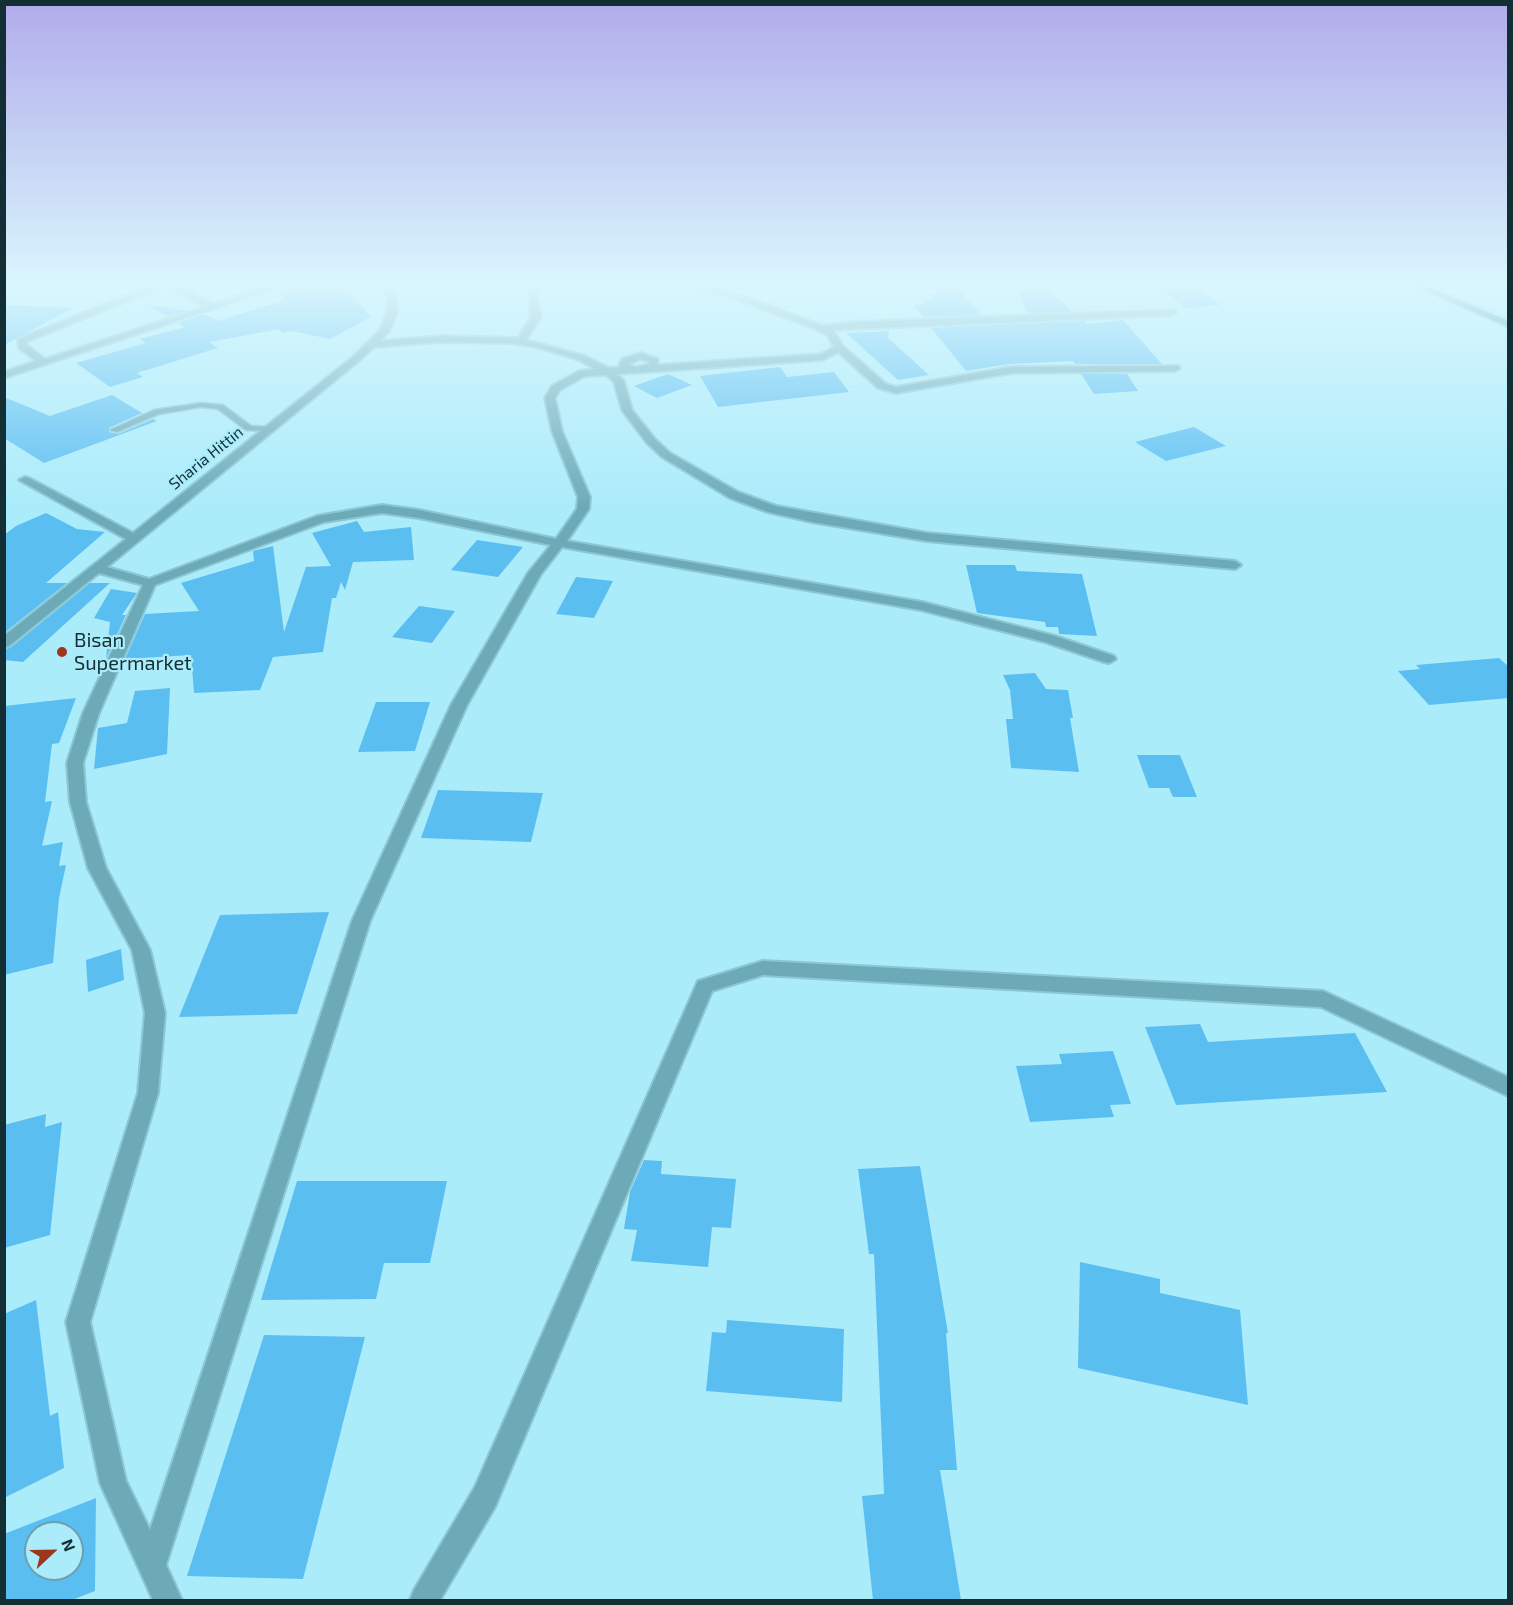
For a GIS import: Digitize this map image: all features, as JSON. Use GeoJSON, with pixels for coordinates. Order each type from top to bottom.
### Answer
{"type":"FeatureCollection","features":[{"type":"Feature","properties":{"kind":"street"},"geometry":{"type":"LineString","coordinates":[[36,357],[43,362]]}},
{"type":"Feature","properties":{"kind":"street"},"geometry":{"type":"LineString","coordinates":[[4,375],[59,357]]}},
{"type":"Feature","properties":{"kind":"street","name":"Sharia Hittin"},"geometry":{"type":"LineString","coordinates":[[4,643],[358,357]]}},
{"type":"Feature","properties":{"kind":"street"},"geometry":{"type":"LineString","coordinates":[[578,357],[624,361]]}},
{"type":"Feature","properties":{"kind":"street"},"geometry":{"type":"LineString","coordinates":[[691,366],[636,357],[613,364],[612,376],[627,410],[651,441],[666,455],[734,495],[772,509],[927,537],[1235,565]]}},
{"type":"Feature","properties":{"kind":"street"},"geometry":{"type":"LineString","coordinates":[[582,358],[612,376],[640,369],[823,357],[837,357],[858,365]]}},
{"type":"Feature","properties":{"kind":"street"},"geometry":{"type":"LineString","coordinates":[[849,357],[882,386],[896,390],[1011,370],[1175,368]]}},
{"type":"Feature","properties":{"kind":"street"},"geometry":{"type":"LineString","coordinates":[[152,1565],[361,921],[459,705],[535,573],[576,522],[583,509],[584,497],[557,430],[550,398],[556,388],[570,378],[583,373],[621,376],[655,363],[650,358]]}},
{"type":"Feature","properties":{"kind":"street"},"geometry":{"type":"LineString","coordinates":[[624,361],[626,367],[640,369]]}},
{"type":"Feature","properties":{"kind":"street"},"geometry":{"type":"LineString","coordinates":[[26,480],[134,538]]}},
{"type":"Feature","properties":{"kind":"street"},"geometry":{"type":"LineString","coordinates":[[97,568],[150,583],[303,525],[357,512],[382,509],[419,514],[558,543],[922,606],[1050,639],[1109,659]]}},
{"type":"Feature","properties":{"kind":"street"},"geometry":{"type":"LineString","coordinates":[[150,583],[91,713],[75,763],[78,802],[97,868],[141,950],[155,1013],[148,1093],[78,1323],[113,1483],[168,1600]]}},
{"type":"Feature","properties":{"kind":"street"},"geometry":{"type":"LineString","coordinates":[[424,1600],[485,1497],[705,986],[763,968],[1323,999],[1509,1087]]}},
{"type":"Feature","properties":{"kind":"lane"},"geometry":{"type":"LineString","coordinates":[[114,430],[157,412],[201,405],[220,407],[249,428],[269,429]]}},
{"type":"Feature","properties":{"kind":"building"},"geometry":{"type":"Polygon","coordinates":[[[97,357],[189,357],[137,373],[143,377],[110,387],[76,363],[97,357]]]}},
{"type":"Feature","properties":{"kind":"building"},"geometry":{"type":"Polygon","coordinates":[[[872,357],[909,357],[929,375],[898,380],[872,357]]]}},
{"type":"Feature","properties":{"kind":"building"},"geometry":{"type":"Polygon","coordinates":[[[955,357],[1156,357],[1162,364],[1075,364],[1073,361],[1009,364],[966,371],[955,357]]]}},
{"type":"Feature","properties":{"kind":"building"},"geometry":{"type":"Polygon","coordinates":[[[780,367],[787,377],[834,372],[849,392],[718,407],[700,376],[780,367]]]}},
{"type":"Feature","properties":{"kind":"building"},"geometry":{"type":"Polygon","coordinates":[[[668,374],[692,385],[657,398],[634,386],[668,374]]]}},
{"type":"Feature","properties":{"kind":"building"},"geometry":{"type":"Polygon","coordinates":[[[1081,374],[1127,374],[1138,391],[1094,394],[1081,374]]]}},
{"type":"Feature","properties":{"kind":"building"},"geometry":{"type":"Polygon","coordinates":[[[112,395],[142,413],[109,428],[109,432],[118,434],[153,419],[157,421],[44,463],[4,438],[4,397],[50,416],[112,395]]]}},
{"type":"Feature","properties":{"kind":"building"},"geometry":{"type":"Polygon","coordinates":[[[1194,427],[1226,446],[1166,461],[1135,442],[1194,427]]]}},
{"type":"Feature","properties":{"kind":"building"},"geometry":{"type":"Polygon","coordinates":[[[46,513],[77,529],[105,532],[46,583],[67,583],[4,633],[4,535],[16,526],[46,513]]]}},
{"type":"Feature","properties":{"kind":"building"},"geometry":{"type":"Polygon","coordinates":[[[357,521],[364,532],[411,527],[414,560],[353,562],[345,590],[341,582],[336,598],[332,598],[323,652],[273,657],[260,690],[194,693],[191,655],[125,659],[145,614],[199,611],[181,583],[254,561],[253,551],[273,546],[284,632],[306,567],[331,566],[312,533],[357,521]]]}},
{"type":"Feature","properties":{"kind":"building"},"geometry":{"type":"Polygon","coordinates":[[[477,540],[523,547],[498,577],[451,570],[477,540]]]}},
{"type":"Feature","properties":{"kind":"building"},"geometry":{"type":"Polygon","coordinates":[[[966,565],[1015,565],[1017,571],[1082,574],[1097,636],[1059,634],[1058,627],[1046,627],[1045,622],[977,613],[966,565]]]}},
{"type":"Feature","properties":{"kind":"building"},"geometry":{"type":"Polygon","coordinates":[[[576,577],[613,581],[594,618],[556,614],[576,577]]]}},
{"type":"Feature","properties":{"kind":"building"},"geometry":{"type":"Polygon","coordinates":[[[90,583],[110,583],[23,662],[4,660],[4,649],[10,648],[90,583]]]}},
{"type":"Feature","properties":{"kind":"building"},"geometry":{"type":"Polygon","coordinates":[[[111,589],[137,593],[122,615],[126,615],[106,658],[110,622],[94,618],[111,589]]]}},
{"type":"Feature","properties":{"kind":"building"},"geometry":{"type":"Polygon","coordinates":[[[419,606],[455,611],[432,643],[392,637],[419,606]]]}},
{"type":"Feature","properties":{"kind":"building"},"geometry":{"type":"Polygon","coordinates":[[[1499,658],[1509,667],[1509,698],[1429,705],[1398,671],[1420,669],[1416,665],[1499,658]]]}},
{"type":"Feature","properties":{"kind":"building"},"geometry":{"type":"Polygon","coordinates":[[[1035,673],[1046,689],[1068,690],[1079,772],[1011,768],[1006,719],[1013,719],[1010,690],[1003,675],[1035,673]]]}},
{"type":"Feature","properties":{"kind":"building"},"geometry":{"type":"Polygon","coordinates":[[[170,688],[167,754],[94,769],[98,728],[127,723],[135,691],[170,688]]]}},
{"type":"Feature","properties":{"kind":"building"},"geometry":{"type":"Polygon","coordinates":[[[76,698],[59,743],[52,744],[45,802],[52,801],[42,846],[63,842],[59,866],[66,865],[59,898],[53,963],[4,975],[4,706],[76,698]]]}},
{"type":"Feature","properties":{"kind":"building"},"geometry":{"type":"Polygon","coordinates":[[[376,702],[430,702],[415,751],[358,752],[376,702]]]}},
{"type":"Feature","properties":{"kind":"building"},"geometry":{"type":"Polygon","coordinates":[[[1137,755],[1180,755],[1197,797],[1173,797],[1169,788],[1149,788],[1137,755]]]}},
{"type":"Feature","properties":{"kind":"building"},"geometry":{"type":"Polygon","coordinates":[[[438,790],[543,793],[531,842],[421,838],[438,790]]]}},
{"type":"Feature","properties":{"kind":"building"},"geometry":{"type":"Polygon","coordinates":[[[329,912],[297,1014],[179,1017],[220,915],[329,912]]]}},
{"type":"Feature","properties":{"kind":"building"},"geometry":{"type":"Polygon","coordinates":[[[121,949],[124,980],[88,992],[86,960],[121,949]]]}},
{"type":"Feature","properties":{"kind":"building"},"geometry":{"type":"Polygon","coordinates":[[[1200,1024],[1208,1042],[1355,1033],[1387,1092],[1176,1105],[1145,1027],[1200,1024]]]}},
{"type":"Feature","properties":{"kind":"building"},"geometry":{"type":"Polygon","coordinates":[[[1113,1051],[1131,1104],[1110,1105],[1114,1117],[1030,1122],[1016,1066],[1062,1064],[1059,1054],[1113,1051]]]}},
{"type":"Feature","properties":{"kind":"building"},"geometry":{"type":"Polygon","coordinates":[[[46,1114],[45,1127],[62,1122],[50,1235],[4,1248],[4,1125],[46,1114]]]}},
{"type":"Feature","properties":{"kind":"building"},"geometry":{"type":"Polygon","coordinates":[[[644,1160],[662,1161],[661,1174],[736,1179],[731,1228],[712,1227],[708,1267],[631,1261],[637,1230],[624,1229],[630,1192],[644,1160]]]}},
{"type":"Feature","properties":{"kind":"building"},"geometry":{"type":"Polygon","coordinates":[[[920,1166],[948,1333],[946,1333],[957,1470],[940,1470],[961,1600],[873,1600],[862,1496],[884,1494],[874,1254],[869,1254],[858,1169],[920,1166]]]}},
{"type":"Feature","properties":{"kind":"building"},"geometry":{"type":"Polygon","coordinates":[[[297,1181],[447,1181],[430,1263],[384,1263],[376,1299],[261,1300],[297,1181]]]}},
{"type":"Feature","properties":{"kind":"building"},"geometry":{"type":"Polygon","coordinates":[[[1080,1262],[1160,1279],[1160,1293],[1240,1310],[1248,1405],[1078,1368],[1080,1262]]]}},
{"type":"Feature","properties":{"kind":"building"},"geometry":{"type":"Polygon","coordinates":[[[36,1300],[50,1416],[58,1412],[64,1468],[4,1498],[4,1314],[36,1300]]]}},
{"type":"Feature","properties":{"kind":"building"},"geometry":{"type":"Polygon","coordinates":[[[727,1320],[844,1329],[842,1402],[706,1391],[712,1332],[726,1333],[727,1320]]]}},
{"type":"Feature","properties":{"kind":"building"},"geometry":{"type":"Polygon","coordinates":[[[264,1335],[365,1337],[303,1579],[187,1576],[264,1335]]]}},
{"type":"Feature","properties":{"kind":"building"},"geometry":{"type":"Polygon","coordinates":[[[96,1498],[95,1591],[72,1600],[4,1600],[4,1534],[24,1526],[24,1581],[84,1581],[84,1521],[37,1521],[96,1498]]]}},
{"type":"Feature","properties":{"kind":"place","name":"Bisan Supermarket"},"geometry":{"type":"Point","coordinates":[62,652]}}]}
